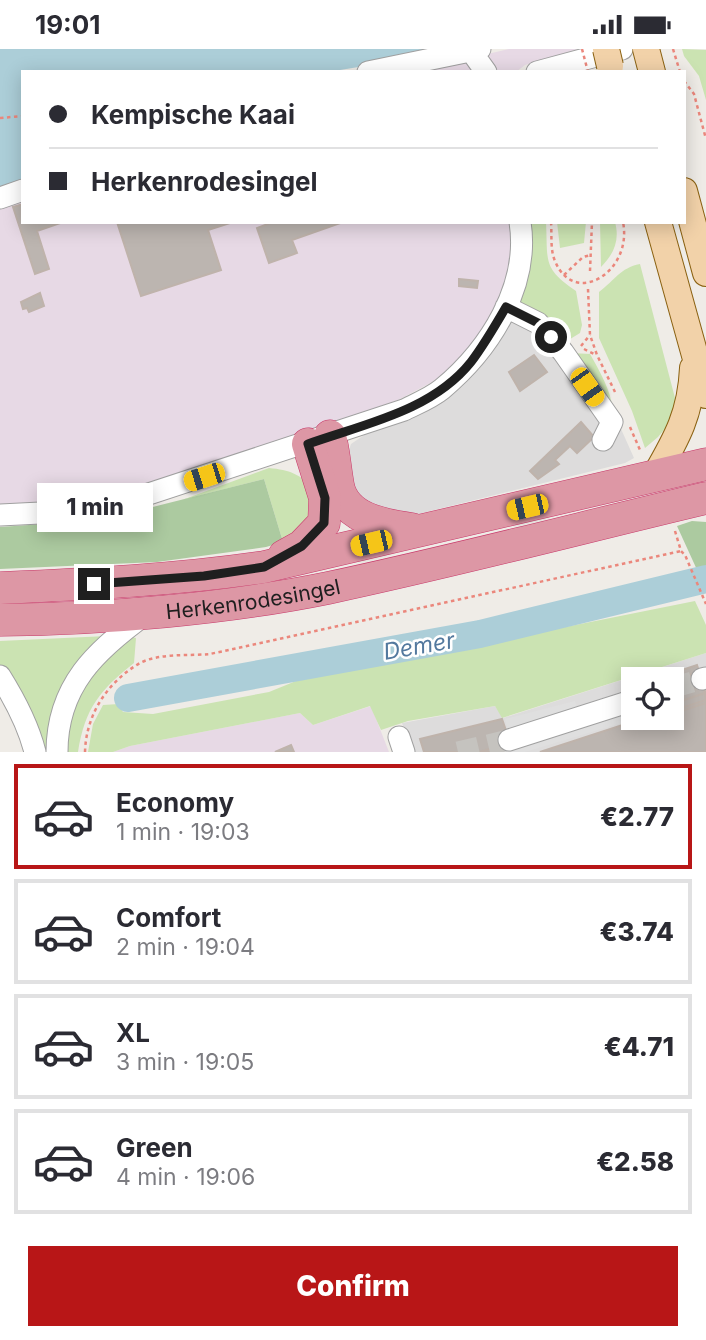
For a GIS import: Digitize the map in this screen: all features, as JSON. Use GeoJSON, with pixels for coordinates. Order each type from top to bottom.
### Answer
{"type":"FeatureCollection","features":[{"type":"Feature","properties":{"kind":"highway"},"geometry":{"type":"LineString","coordinates":[[319,440],[346,504],[357,514],[382,525],[424,531]]}},
{"type":"Feature","properties":{"kind":"highway"},"geometry":{"type":"LineString","coordinates":[[264,567],[302,546],[324,523],[325,498],[319,440]]}},
{"type":"Feature","properties":{"kind":"highway","name":"Herkenrodesingel"},"geometry":{"type":"LineString","coordinates":[[0,588],[142,582],[264,567],[706,464]]}},
{"type":"Feature","properties":{"kind":"highway","name":"Herkenrodesingel"},"geometry":{"type":"LineString","coordinates":[[0,620],[149,612],[236,603],[327,588],[706,498]]}},
{"type":"Feature","properties":{"kind":"main road"},"geometry":{"type":"LineString","coordinates":[[686,198],[706,273]]}},
{"type":"Feature","properties":{"kind":"main road"},"geometry":{"type":"LineString","coordinates":[[659,224],[706,395]]}},
{"type":"Feature","properties":{"kind":"main road"},"geometry":{"type":"LineString","coordinates":[[655,476],[678,437],[692,395],[694,349]]}},
{"type":"Feature","properties":{"kind":"street"},"geometry":{"type":"LineString","coordinates":[[378,70],[475,50],[485,70]]}},
{"type":"Feature","properties":{"kind":"street"},"geometry":{"type":"LineString","coordinates":[[550,70],[608,61]]}},
{"type":"Feature","properties":{"kind":"street"},"geometry":{"type":"LineString","coordinates":[[0,198],[21,191]]}},
{"type":"Feature","properties":{"kind":"street"},"geometry":{"type":"LineString","coordinates":[[0,515],[100,510],[319,440],[404,410],[440,391],[469,364],[506,307],[516,283],[523,240],[520,224]]}},
{"type":"Feature","properties":{"kind":"street"},"geometry":{"type":"LineString","coordinates":[[506,307],[538,323],[562,352],[612,422],[603,440]]}},
{"type":"Feature","properties":{"kind":"street"},"geometry":{"type":"LineString","coordinates":[[57,752],[57,729],[66,698],[84,668],[123,631],[149,612]]}},
{"type":"Feature","properties":{"kind":"street"},"geometry":{"type":"LineString","coordinates":[[0,675],[19,706],[35,752]]}},
{"type":"Feature","properties":{"kind":"street"},"geometry":{"type":"LineString","coordinates":[[509,740],[621,704]]}},
{"type":"Feature","properties":{"kind":"path"},"geometry":{"type":"LineString","coordinates":[[582,49],[608,61]]}},
{"type":"Feature","properties":{"kind":"path"},"geometry":{"type":"LineString","coordinates":[[659,55],[678,70]]}},
{"type":"Feature","properties":{"kind":"path"},"geometry":{"type":"LineString","coordinates":[[686,84],[694,94],[706,139]]}},
{"type":"Feature","properties":{"kind":"path"},"geometry":{"type":"LineString","coordinates":[[0,118],[21,116]]}},
{"type":"Feature","properties":{"kind":"path"},"geometry":{"type":"LineString","coordinates":[[551,224],[554,259],[564,275],[579,282],[602,278],[621,255],[626,242],[623,224]]}},
{"type":"Feature","properties":{"kind":"path"},"geometry":{"type":"LineString","coordinates":[[590,271],[592,224]]}},
{"type":"Feature","properties":{"kind":"path"},"geometry":{"type":"LineString","coordinates":[[564,275],[583,257],[591,255]]}},
{"type":"Feature","properties":{"kind":"path"},"geometry":{"type":"LineString","coordinates":[[588,289],[590,335],[615,392]]}},
{"type":"Feature","properties":{"kind":"path"},"geometry":{"type":"LineString","coordinates":[[590,335],[580,347],[597,355]]}},
{"type":"Feature","properties":{"kind":"path"},"geometry":{"type":"LineString","coordinates":[[673,528],[706,604]]}},
{"type":"Feature","properties":{"kind":"path"},"geometry":{"type":"LineString","coordinates":[[85,752],[85,733],[106,691],[141,663],[163,657],[210,654],[681,551]]}},
{"type":"Feature","properties":{"kind":"shaded area"},"geometry":{"type":"Polygon","coordinates":[[[509,49],[578,49],[525,65],[519,70],[419,70],[509,49]]]}},
{"type":"Feature","properties":{"kind":"shaded area"},"geometry":{"type":"Polygon","coordinates":[[[21,198],[21,224],[510,224],[513,241],[507,277],[491,317],[466,354],[436,380],[398,400],[138,491],[78,504],[0,512],[0,205],[21,198]]]}},
{"type":"Feature","properties":{"kind":"shaded area"},"geometry":{"type":"Polygon","coordinates":[[[517,300],[535,312],[613,411],[634,458],[625,463],[414,515],[370,515],[343,466],[351,444],[373,429],[406,417],[517,300]]]}},
{"type":"Feature","properties":{"kind":"shaded area"},"geometry":{"type":"Polygon","coordinates":[[[706,653],[706,752],[411,752],[402,723],[495,706],[503,718],[621,680],[621,730],[684,730],[684,667],[662,667],[706,653]]]}},
{"type":"Feature","properties":{"kind":"shaded area"},"geometry":{"type":"Polygon","coordinates":[[[621,692],[621,698],[508,731],[505,719],[575,701],[577,707],[621,692]]]}},
{"type":"Feature","properties":{"kind":"shaded area"},"geometry":{"type":"Polygon","coordinates":[[[371,706],[389,752],[113,752],[130,746],[300,713],[313,725],[371,706]]]}},
{"type":"Feature","properties":{"kind":"shaded area"},"geometry":{"type":"Polygon","coordinates":[[[621,714],[621,723],[525,752],[513,752],[511,747],[621,714]]]}},
{"type":"Feature","properties":{"kind":"green space"},"geometry":{"type":"Polygon","coordinates":[[[682,49],[706,50],[706,100],[699,76],[682,49]]]}},
{"type":"Feature","properties":{"kind":"green space"},"geometry":{"type":"Polygon","coordinates":[[[529,224],[546,224],[549,263],[557,276],[576,291],[582,325],[580,333],[562,344],[535,312],[517,300],[529,224]]]}},
{"type":"Feature","properties":{"kind":"green space"},"geometry":{"type":"Polygon","coordinates":[[[557,224],[586,224],[584,243],[560,248],[557,224]]]}},
{"type":"Feature","properties":{"kind":"green space"},"geometry":{"type":"Polygon","coordinates":[[[600,224],[615,224],[616,241],[601,267],[600,224]]]}},
{"type":"Feature","properties":{"kind":"green space"},"geometry":{"type":"Polygon","coordinates":[[[640,264],[675,398],[674,418],[645,448],[632,411],[599,338],[599,292],[622,271],[640,264]]]}},
{"type":"Feature","properties":{"kind":"green space"},"geometry":{"type":"Polygon","coordinates":[[[571,353],[590,354],[607,388],[613,411],[571,353]]]}},
{"type":"Feature","properties":{"kind":"green space"},"geometry":{"type":"Polygon","coordinates":[[[269,468],[294,474],[314,489],[314,519],[283,542],[264,479],[182,500],[269,468]]]}},
{"type":"Feature","properties":{"kind":"green space"},"geometry":{"type":"Polygon","coordinates":[[[264,479],[283,542],[266,547],[157,562],[0,569],[0,527],[101,520],[264,479]]]}},
{"type":"Feature","properties":{"kind":"green space"},"geometry":{"type":"Polygon","coordinates":[[[692,521],[706,522],[706,570],[698,572],[677,526],[692,521]]]}},
{"type":"Feature","properties":{"kind":"green space"},"geometry":{"type":"Polygon","coordinates":[[[695,601],[706,625],[706,653],[662,667],[621,667],[621,680],[502,718],[495,706],[408,721],[381,730],[370,706],[313,725],[300,713],[130,746],[113,752],[88,752],[93,724],[103,705],[119,704],[123,712],[153,714],[269,692],[296,681],[695,601]]]}},
{"type":"Feature","properties":{"kind":"green space"},"geometry":{"type":"Polygon","coordinates":[[[107,636],[49,752],[43,752],[0,666],[0,641],[107,636]]]}},
{"type":"Feature","properties":{"kind":"green space"},"geometry":{"type":"Polygon","coordinates":[[[128,636],[136,638],[134,663],[103,691],[96,701],[85,723],[78,752],[64,752],[70,715],[83,687],[128,636]]]}},
{"type":"Feature","properties":{"kind":"water"},"geometry":{"type":"Polygon","coordinates":[[[0,49],[446,49],[340,70],[21,70],[21,181],[0,188],[0,49]]]}},
{"type":"Feature","properties":{"kind":"building"},"geometry":{"type":"Polygon","coordinates":[[[21,205],[21,224],[57,224],[37,231],[49,269],[35,274],[13,207],[21,205]]]}},
{"type":"Feature","properties":{"kind":"building"},"geometry":{"type":"Polygon","coordinates":[[[118,224],[227,224],[208,230],[221,270],[141,296],[118,224]]]}},
{"type":"Feature","properties":{"kind":"building"},"geometry":{"type":"Polygon","coordinates":[[[268,224],[337,224],[292,240],[297,253],[269,263],[257,228],[268,224]]]}},
{"type":"Feature","properties":{"kind":"building"},"geometry":{"type":"Polygon","coordinates":[[[459,279],[478,281],[477,288],[459,286],[459,279]]]}},
{"type":"Feature","properties":{"kind":"building"},"geometry":{"type":"Polygon","coordinates":[[[40,293],[44,306],[29,312],[27,308],[23,309],[21,302],[40,293]]]}},
{"type":"Feature","properties":{"kind":"building"},"geometry":{"type":"Polygon","coordinates":[[[534,355],[547,372],[520,391],[509,372],[534,355]]]}},
{"type":"Feature","properties":{"kind":"building"},"geometry":{"type":"Polygon","coordinates":[[[581,422],[594,437],[577,453],[570,446],[555,460],[559,464],[538,479],[530,471],[581,422]]]}},
{"type":"Feature","properties":{"kind":"building"},"geometry":{"type":"Polygon","coordinates":[[[697,665],[706,694],[695,673],[684,676],[684,669],[697,665]]]}},
{"type":"Feature","properties":{"kind":"building"},"geometry":{"type":"Polygon","coordinates":[[[695,673],[705,693],[684,700],[684,676],[695,673]]]}},
{"type":"Feature","properties":{"kind":"building"},"geometry":{"type":"Polygon","coordinates":[[[705,693],[706,700],[684,707],[684,700],[705,693]]]}},
{"type":"Feature","properties":{"kind":"building"},"geometry":{"type":"Polygon","coordinates":[[[706,700],[706,703],[684,710],[684,707],[706,700]]]}},
{"type":"Feature","properties":{"kind":"building"},"geometry":{"type":"Polygon","coordinates":[[[706,703],[706,752],[540,752],[621,726],[621,730],[684,730],[684,710],[706,703]]]}},
{"type":"Feature","properties":{"kind":"building"},"geometry":{"type":"Polygon","coordinates":[[[502,719],[510,742],[480,752],[424,752],[420,739],[502,719]]]}},
{"type":"Feature","properties":{"kind":"building"},"geometry":{"type":"Polygon","coordinates":[[[510,742],[511,746],[493,752],[480,752],[510,742]]]}},
{"type":"Feature","properties":{"kind":"building"},"geometry":{"type":"Polygon","coordinates":[[[291,745],[294,752],[275,752],[291,745]]]}},
{"type":"Feature","properties":{"kind":"waterway","name":"Demer"},"geometry":{"type":"LineString","coordinates":[[128,698],[480,634],[706,579]]}},
{"type":"Feature","properties":{"kind":"tunnel"},"geometry":{"type":"LineString","coordinates":[[684,684],[702,679]]}},
{"type":"Feature","properties":{"kind":"tunnel"},"geometry":{"type":"LineString","coordinates":[[458,752],[509,740]]}},
{"type":"Feature","properties":{"kind":"route"},"geometry":{"type":"LineString","coordinates":[[94,584],[204,576],[264,567],[302,546],[324,523],[325,498],[308,444],[404,410],[440,391],[469,364],[506,307],[538,323],[551,337]]}}]}
